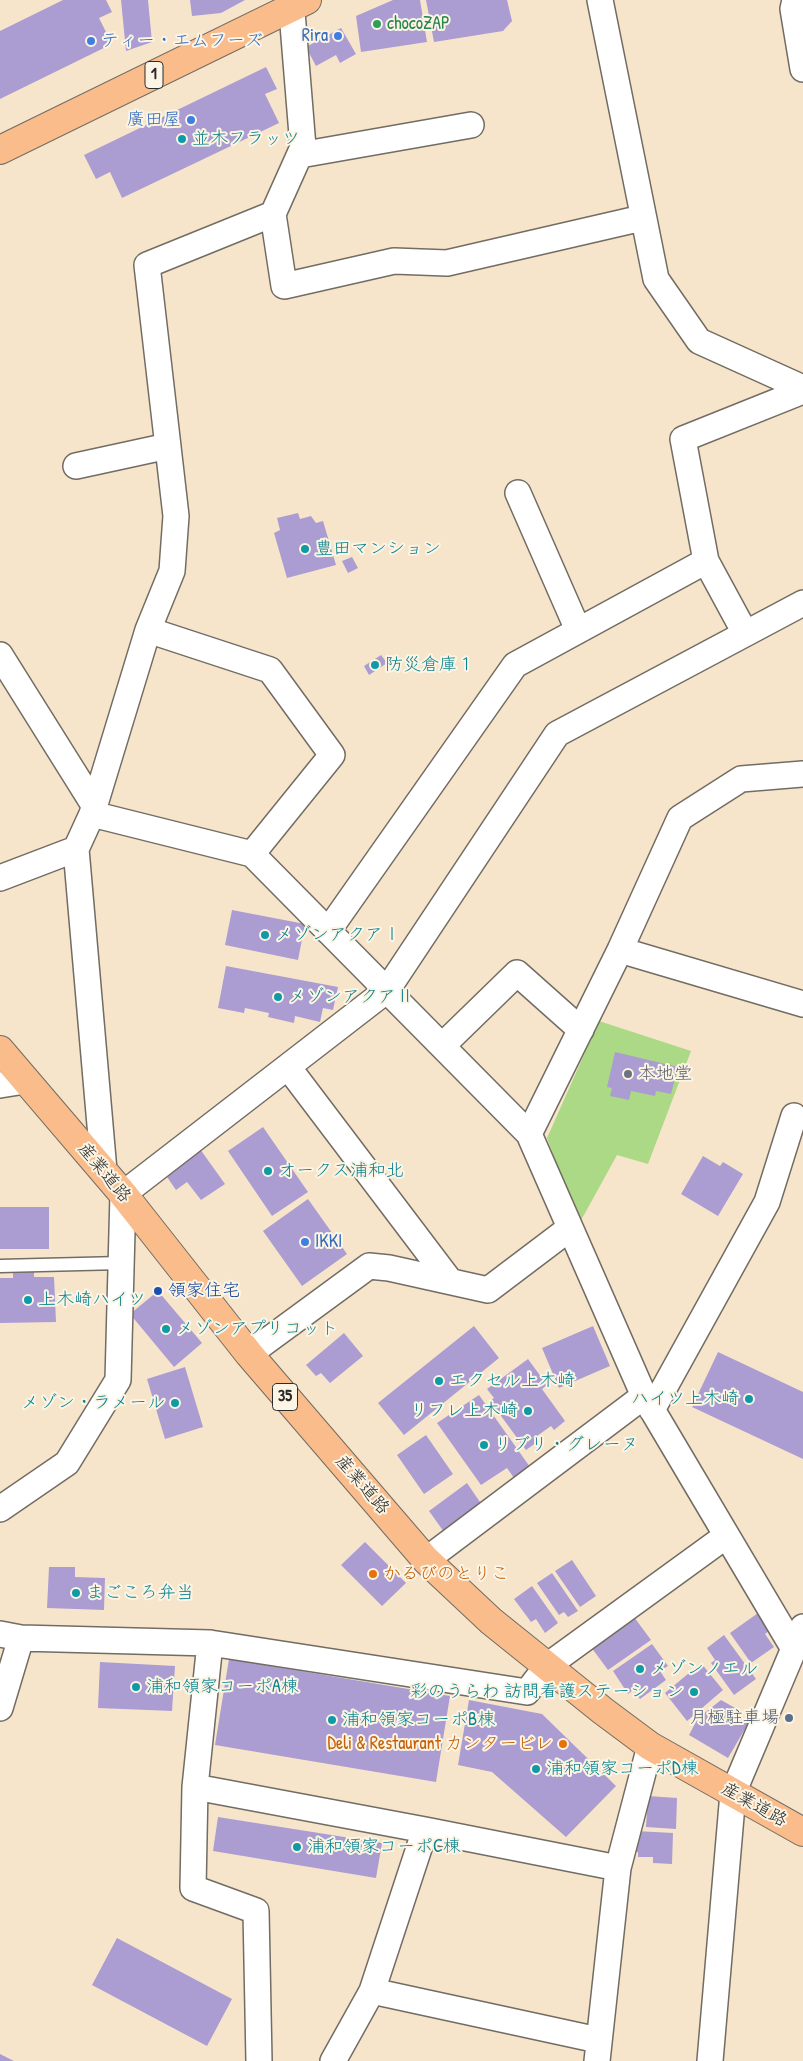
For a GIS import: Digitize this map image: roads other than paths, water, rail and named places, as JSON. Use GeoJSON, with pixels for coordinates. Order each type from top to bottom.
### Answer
{"type":"FeatureCollection","features":[{"type":"Feature","properties":{"kind":"main road","name":"1"},"geometry":{"type":"LineString","coordinates":[[0,150],[297,3]]}},
{"type":"Feature","properties":{"kind":"main road","name":"産業道路"},"geometry":{"type":"LineString","coordinates":[[0,1050],[13,1083],[104,1171],[249,1354],[426,1560],[491,1621],[602,1712],[650,1746],[803,1832]]}},
{"type":"Feature","properties":{"kind":"street"},"geometry":{"type":"LineString","coordinates":[[600,0],[642,218],[656,279],[699,341],[803,390]]}},
{"type":"Feature","properties":{"kind":"street"},"geometry":{"type":"LineString","coordinates":[[795,0],[793,9],[803,69]]}},
{"type":"Feature","properties":{"kind":"street"},"geometry":{"type":"LineString","coordinates":[[297,3],[304,147],[273,214],[284,286],[394,261],[446,264],[642,218]]}},
{"type":"Feature","properties":{"kind":"street"},"geometry":{"type":"LineString","coordinates":[[300,155],[471,125]]}},
{"type":"Feature","properties":{"kind":"street"},"geometry":{"type":"LineString","coordinates":[[104,1171],[76,849],[93,809],[148,630],[172,571],[176,516],[147,264],[273,214]]}},
{"type":"Feature","properties":{"kind":"street"},"geometry":{"type":"LineString","coordinates":[[745,633],[706,561],[683,439],[803,390]]}},
{"type":"Feature","properties":{"kind":"street"},"geometry":{"type":"LineString","coordinates":[[76,466],[168,446]]}},
{"type":"Feature","properties":{"kind":"street"},"geometry":{"type":"LineString","coordinates":[[518,493],[578,630]]}},
{"type":"Feature","properties":{"kind":"street"},"geometry":{"type":"LineString","coordinates":[[328,931],[515,665],[706,561]]}},
{"type":"Feature","properties":{"kind":"street"},"geometry":{"type":"LineString","coordinates":[[0,1509],[67,1463],[118,1380],[123,1194],[387,990],[557,734],[803,603]]}},
{"type":"Feature","properties":{"kind":"street"},"geometry":{"type":"LineString","coordinates":[[148,630],[270,670],[332,755],[252,854]]}},
{"type":"Feature","properties":{"kind":"street"},"geometry":{"type":"LineString","coordinates":[[0,656],[93,809],[252,854],[529,1134],[648,1403],[726,1536],[798,1638],[734,1794],[710,2061]]}},
{"type":"Feature","properties":{"kind":"street"},"geometry":{"type":"LineString","coordinates":[[529,1134],[620,950],[680,818],[741,779],[803,774]]}},
{"type":"Feature","properties":{"kind":"street"},"geometry":{"type":"LineString","coordinates":[[0,878],[76,849]]}},
{"type":"Feature","properties":{"kind":"street"},"geometry":{"type":"LineString","coordinates":[[620,950],[803,1004]]}},
{"type":"Feature","properties":{"kind":"street"},"geometry":{"type":"LineString","coordinates":[[442,1046],[517,973],[581,1030]]}},
{"type":"Feature","properties":{"kind":"street"},"geometry":{"type":"LineString","coordinates":[[288,1067],[450,1281]]}},
{"type":"Feature","properties":{"kind":"street"},"geometry":{"type":"LineString","coordinates":[[426,1560],[648,1403],[767,1202],[794,1116]]}},
{"type":"Feature","properties":{"kind":"street"},"geometry":{"type":"LineString","coordinates":[[249,1354],[369,1266],[488,1290],[570,1228]]}},
{"type":"Feature","properties":{"kind":"street"},"geometry":{"type":"LineString","coordinates":[[0,1708],[10,1636],[210,1643],[527,1692],[547,1666],[726,1536]]}},
{"type":"Feature","properties":{"kind":"street"},"geometry":{"type":"LineString","coordinates":[[210,1643],[195,1787],[193,1888],[256,1911],[259,2061]]}},
{"type":"Feature","properties":{"kind":"street"},"geometry":{"type":"LineString","coordinates":[[372,1991],[597,2050],[618,1868],[650,1746]]}},
{"type":"Feature","properties":{"kind":"street"},"geometry":{"type":"LineString","coordinates":[[195,1787],[618,1868]]}},
{"type":"Feature","properties":{"kind":"street"},"geometry":{"type":"LineString","coordinates":[[333,2061],[372,1991],[425,1830]]}},
{"type":"Feature","properties":{"kind":"lane"},"geometry":{"type":"LineString","coordinates":[[0,1266],[121,1263]]}},
{"type":"Feature","properties":{"kind":"place","name":"chocoZAP"},"geometry":{"type":"Point","coordinates":[377,24]}},
{"type":"Feature","properties":{"kind":"place","name":"Rira"},"geometry":{"type":"Point","coordinates":[338,36]}},
{"type":"Feature","properties":{"kind":"place","name":"ティー・エムフーズ"},"geometry":{"type":"Point","coordinates":[91,41]}},
{"type":"Feature","properties":{"kind":"place","name":"廣田屋"},"geometry":{"type":"Point","coordinates":[191,120]}},
{"type":"Feature","properties":{"kind":"place","name":"並木フラッツ"},"geometry":{"type":"Point","coordinates":[182,139]}},
{"type":"Feature","properties":{"kind":"place","name":"豊田マンション"},"geometry":{"type":"Point","coordinates":[305,549]}},
{"type":"Feature","properties":{"kind":"place","name":"防災倉庫１"},"geometry":{"type":"Point","coordinates":[375,665]}},
{"type":"Feature","properties":{"kind":"place","name":"メゾンアクアⅠ"},"geometry":{"type":"Point","coordinates":[265,935]}},
{"type":"Feature","properties":{"kind":"place","name":"メゾンアクアⅡ"},"geometry":{"type":"Point","coordinates":[278,997]}},
{"type":"Feature","properties":{"kind":"place","name":"本地堂"},"geometry":{"type":"Point","coordinates":[628,1074]}},
{"type":"Feature","properties":{"kind":"place","name":"オークス浦和北"},"geometry":{"type":"Point","coordinates":[268,1171]}},
{"type":"Feature","properties":{"kind":"place","name":"IKKI"},"geometry":{"type":"Point","coordinates":[305,1242]}},
{"type":"Feature","properties":{"kind":"place","name":"領家住宅"},"geometry":{"type":"Point","coordinates":[158,1291]}},
{"type":"Feature","properties":{"kind":"place","name":"上木崎ハイツ"},"geometry":{"type":"Point","coordinates":[28,1300]}},
{"type":"Feature","properties":{"kind":"place","name":"メゾンアプリコット"},"geometry":{"type":"Point","coordinates":[166,1329]}},
{"type":"Feature","properties":{"kind":"place","name":"エクセル上木崎"},"geometry":{"type":"Point","coordinates":[439,1381]}},
{"type":"Feature","properties":{"kind":"place","name":"ハイツ上木崎"},"geometry":{"type":"Point","coordinates":[749,1399]}},
{"type":"Feature","properties":{"kind":"place","name":"メゾン・ラメール"},"geometry":{"type":"Point","coordinates":[175,1403]}},
{"type":"Feature","properties":{"kind":"place","name":"リフレ上木崎"},"geometry":{"type":"Point","coordinates":[528,1411]}},
{"type":"Feature","properties":{"kind":"place","name":"リブリ・グレーヌ"},"geometry":{"type":"Point","coordinates":[484,1445]}},
{"type":"Feature","properties":{"kind":"place","name":"かるびのとりこ"},"geometry":{"type":"Point","coordinates":[373,1574]}},
{"type":"Feature","properties":{"kind":"place","name":"まごころ弁当"},"geometry":{"type":"Point","coordinates":[76,1593]}},
{"type":"Feature","properties":{"kind":"place","name":"メゾンノエル"},"geometry":{"type":"Point","coordinates":[640,1669]}},
{"type":"Feature","properties":{"kind":"place","name":"浦和領家コーポA棟"},"geometry":{"type":"Point","coordinates":[136,1687]}},
{"type":"Feature","properties":{"kind":"place","name":"彩のうらわ 訪問看護ステーション"},"geometry":{"type":"Point","coordinates":[694,1692]}},
{"type":"Feature","properties":{"kind":"place","name":"月極駐車場"},"geometry":{"type":"Point","coordinates":[789,1718]}},
{"type":"Feature","properties":{"kind":"place","name":"浦和領家コーポB棟"},"geometry":{"type":"Point","coordinates":[332,1720]}},
{"type":"Feature","properties":{"kind":"place","name":"Deli & Restaurant カンタービレ"},"geometry":{"type":"Point","coordinates":[563,1744]}},
{"type":"Feature","properties":{"kind":"place","name":"浦和領家コーポD棟"},"geometry":{"type":"Point","coordinates":[536,1769]}},
{"type":"Feature","properties":{"kind":"place","name":"浦和領家コーポC棟"},"geometry":{"type":"Point","coordinates":[297,1847]}}]}
